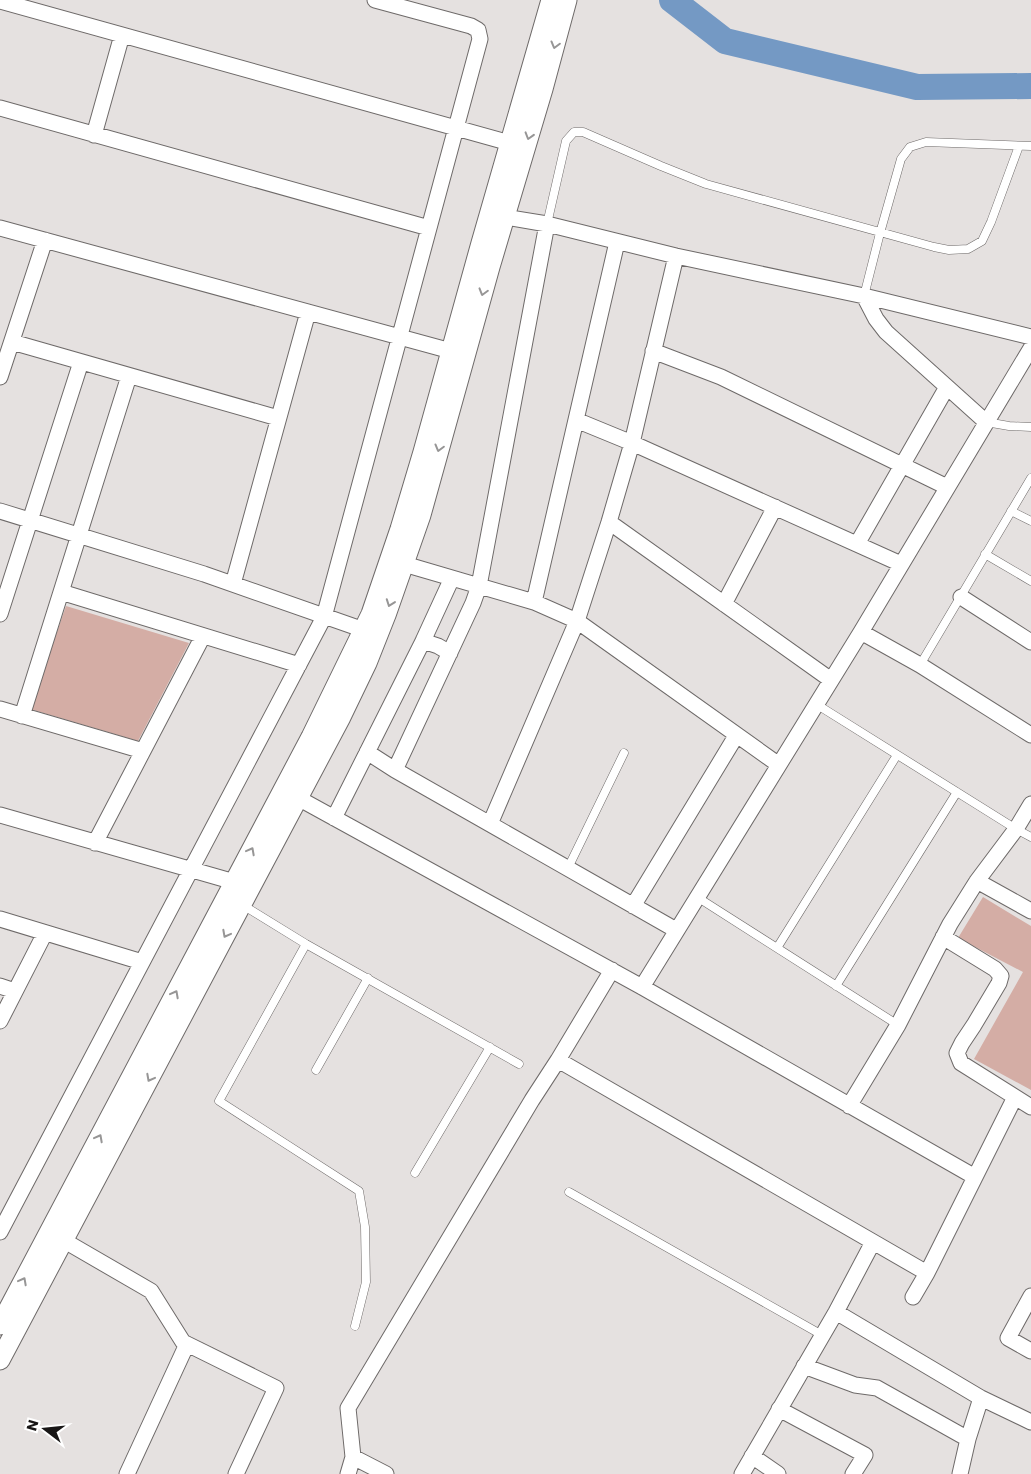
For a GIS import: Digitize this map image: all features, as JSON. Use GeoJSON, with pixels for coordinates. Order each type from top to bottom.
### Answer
{"type":"FeatureCollection","features":[{"type":"Feature","properties":{"kind":"street"},"geometry":{"type":"LineString","coordinates":[[0,1232],[324,617],[480,39],[478,30],[471,26],[375,0]]}},
{"type":"Feature","properties":{"kind":"street"},"geometry":{"type":"LineString","coordinates":[[0,1360],[63,1240],[238,892],[371,614],[505,217],[535,86],[551,0]]}},
{"type":"Feature","properties":{"kind":"street"},"geometry":{"type":"LineString","coordinates":[[0,1325],[238,892],[298,798],[367,663],[421,515],[458,353],[510,143],[535,86],[567,0]]}},
{"type":"Feature","properties":{"kind":"street"},"geometry":{"type":"LineString","coordinates":[[0,1],[510,143]]}},
{"type":"Feature","properties":{"kind":"street"},"geometry":{"type":"LineString","coordinates":[[94,134],[122,35]]}},
{"type":"Feature","properties":{"kind":"street"},"geometry":{"type":"LineString","coordinates":[[0,108],[429,228]]}},
{"type":"Feature","properties":{"kind":"street"},"geometry":{"type":"LineString","coordinates":[[505,217],[547,224],[676,256],[864,296],[1031,337]]}},
{"type":"Feature","properties":{"kind":"street"},"geometry":{"type":"LineString","coordinates":[[395,770],[473,603],[479,586],[547,224]]}},
{"type":"Feature","properties":{"kind":"street"},"geometry":{"type":"LineString","coordinates":[[0,228],[458,353]]}},
{"type":"Feature","properties":{"kind":"street"},"geometry":{"type":"LineString","coordinates":[[0,378],[45,240]]}},
{"type":"Feature","properties":{"kind":"street"},"geometry":{"type":"LineString","coordinates":[[534,602],[617,242]]}},
{"type":"Feature","properties":{"kind":"street"},"geometry":{"type":"LineString","coordinates":[[490,824],[577,621],[632,443],[676,256]]}},
{"type":"Feature","properties":{"kind":"street"},"geometry":{"type":"LineString","coordinates":[[864,296],[876,319],[886,332],[986,422]]}},
{"type":"Feature","properties":{"kind":"street"},"geometry":{"type":"LineString","coordinates":[[233,584],[308,312]]}},
{"type":"Feature","properties":{"kind":"street"},"geometry":{"type":"LineString","coordinates":[[12,342],[278,418]]}},
{"type":"Feature","properties":{"kind":"street"},"geometry":{"type":"LineString","coordinates":[[642,986],[861,632],[1031,348]]}},
{"type":"Feature","properties":{"kind":"street"},"geometry":{"type":"LineString","coordinates":[[654,351],[721,377],[947,487]]}},
{"type":"Feature","properties":{"kind":"street"},"geometry":{"type":"LineString","coordinates":[[0,614],[81,362]]}},
{"type":"Feature","properties":{"kind":"street"},"geometry":{"type":"LineString","coordinates":[[22,716],[129,376]]}},
{"type":"Feature","properties":{"kind":"street"},"geometry":{"type":"LineString","coordinates":[[857,544],[947,387]]}},
{"type":"Feature","properties":{"kind":"street"},"geometry":{"type":"LineString","coordinates":[[576,420],[632,443],[901,564]]}},
{"type":"Feature","properties":{"kind":"street"},"geometry":{"type":"LineString","coordinates":[[724,604],[775,507]]}},
{"type":"Feature","properties":{"kind":"street"},"geometry":{"type":"LineString","coordinates":[[0,510],[204,574],[364,630]]}},
{"type":"Feature","properties":{"kind":"street"},"geometry":{"type":"LineString","coordinates":[[609,522],[831,680]]}},
{"type":"Feature","properties":{"kind":"street"},"geometry":{"type":"LineString","coordinates":[[404,564],[534,602],[577,621],[778,765]]}},
{"type":"Feature","properties":{"kind":"street"},"geometry":{"type":"LineString","coordinates":[[334,818],[423,641],[452,578]]}},
{"type":"Feature","properties":{"kind":"street"},"geometry":{"type":"LineString","coordinates":[[61,592],[299,665]]}},
{"type":"Feature","properties":{"kind":"street"},"geometry":{"type":"LineString","coordinates":[[961,596],[1031,642]]}},
{"type":"Feature","properties":{"kind":"street"},"geometry":{"type":"LineString","coordinates":[[861,632],[920,665],[1031,735]]}},
{"type":"Feature","properties":{"kind":"street"},"geometry":{"type":"LineString","coordinates":[[96,843],[203,636]]}},
{"type":"Feature","properties":{"kind":"street"},"geometry":{"type":"LineString","coordinates":[[423,641],[438,646],[450,653]]}},
{"type":"Feature","properties":{"kind":"street"},"geometry":{"type":"LineString","coordinates":[[0,710],[143,751]]}},
{"type":"Feature","properties":{"kind":"street"},"geometry":{"type":"LineString","coordinates":[[633,906],[736,736]]}},
{"type":"Feature","properties":{"kind":"street"},"geometry":{"type":"LineString","coordinates":[[367,752],[395,770],[676,930]]}},
{"type":"Feature","properties":{"kind":"street"},"geometry":{"type":"LineString","coordinates":[[298,798],[642,986],[975,1177]]}},
{"type":"Feature","properties":{"kind":"street"},"geometry":{"type":"LineString","coordinates":[[849,1106],[898,1025],[943,937],[977,881],[1016,829],[1031,804]]}},
{"type":"Feature","properties":{"kind":"street"},"geometry":{"type":"LineString","coordinates":[[0,815],[191,869],[238,892]]}},
{"type":"Feature","properties":{"kind":"street"},"geometry":{"type":"LineString","coordinates":[[977,881],[1031,911]]}},
{"type":"Feature","properties":{"kind":"street"},"geometry":{"type":"LineString","coordinates":[[0,919],[142,962]]}},
{"type":"Feature","properties":{"kind":"street"},"geometry":{"type":"LineString","coordinates":[[0,1021],[45,933]]}},
{"type":"Feature","properties":{"kind":"street"},"geometry":{"type":"LineString","coordinates":[[943,937],[995,970],[1000,976],[999,983],[957,1053],[961,1063],[1031,1107]]}},
{"type":"Feature","properties":{"kind":"street"},"geometry":{"type":"LineString","coordinates":[[348,1474],[353,1457],[348,1408],[612,970]]}},
{"type":"Feature","properties":{"kind":"street"},"geometry":{"type":"LineString","coordinates":[[0,986],[15,991]]}},
{"type":"Feature","properties":{"kind":"street"},"geometry":{"type":"LineString","coordinates":[[558,1060],[927,1273]]}},
{"type":"Feature","properties":{"kind":"street"},"geometry":{"type":"LineString","coordinates":[[914,1297],[1014,1097]]}},
{"type":"Feature","properties":{"kind":"street"},"geometry":{"type":"LineString","coordinates":[[63,1240],[151,1291],[183,1342],[276,1388],[236,1474]]}},
{"type":"Feature","properties":{"kind":"street"},"geometry":{"type":"LineString","coordinates":[[742,1474],[836,1312],[873,1242]]}},
{"type":"Feature","properties":{"kind":"street"},"geometry":{"type":"LineString","coordinates":[[1031,1296],[1008,1338],[1031,1351]]}},
{"type":"Feature","properties":{"kind":"street"},"geometry":{"type":"LineString","coordinates":[[836,1312],[981,1398],[1031,1422]]}},
{"type":"Feature","properties":{"kind":"street"},"geometry":{"type":"LineString","coordinates":[[128,1474],[187,1344]]}},
{"type":"Feature","properties":{"kind":"street"},"geometry":{"type":"LineString","coordinates":[[804,1366],[855,1385],[877,1388],[968,1439]]}},
{"type":"Feature","properties":{"kind":"street"},"geometry":{"type":"LineString","coordinates":[[960,1474],[968,1439],[981,1398]]}},
{"type":"Feature","properties":{"kind":"street"},"geometry":{"type":"LineString","coordinates":[[779,1409],[865,1455],[853,1474]]}},
{"type":"Feature","properties":{"kind":"street"},"geometry":{"type":"LineString","coordinates":[[752,1456],[778,1474]]}},
{"type":"Feature","properties":{"kind":"street"},"geometry":{"type":"LineString","coordinates":[[353,1457],[386,1474]]}},
{"type":"Feature","properties":{"kind":"lane"},"geometry":{"type":"LineString","coordinates":[[547,224],[566,141],[574,132],[583,132],[706,184],[880,233],[949,250],[968,249],[982,241],[1019,146]]}},
{"type":"Feature","properties":{"kind":"lane"},"geometry":{"type":"LineString","coordinates":[[864,296],[900,159],[910,147],[926,142],[1031,146]]}},
{"type":"Feature","properties":{"kind":"lane"},"geometry":{"type":"LineString","coordinates":[[986,422],[1031,427]]}},
{"type":"Feature","properties":{"kind":"lane"},"geometry":{"type":"LineString","coordinates":[[920,665],[1031,478]]}},
{"type":"Feature","properties":{"kind":"lane"},"geometry":{"type":"LineString","coordinates":[[1011,511],[1031,521]]}},
{"type":"Feature","properties":{"kind":"lane"},"geometry":{"type":"LineString","coordinates":[[985,554],[1031,581]]}},
{"type":"Feature","properties":{"kind":"lane"},"geometry":{"type":"LineString","coordinates":[[816,704],[1031,837]]}},
{"type":"Feature","properties":{"kind":"lane"},"geometry":{"type":"LineString","coordinates":[[568,868],[624,753]]}},
{"type":"Feature","properties":{"kind":"lane"},"geometry":{"type":"LineString","coordinates":[[777,948],[897,755]]}},
{"type":"Feature","properties":{"kind":"lane"},"geometry":{"type":"LineString","coordinates":[[836,986],[957,792]]}},
{"type":"Feature","properties":{"kind":"lane"},"geometry":{"type":"LineString","coordinates":[[238,892],[306,944],[519,1064]]}},
{"type":"Feature","properties":{"kind":"lane"},"geometry":{"type":"LineString","coordinates":[[697,897],[898,1025]]}},
{"type":"Feature","properties":{"kind":"lane"},"geometry":{"type":"LineString","coordinates":[[306,944],[218,1101],[359,1192],[365,1227],[366,1282],[355,1326]]}},
{"type":"Feature","properties":{"kind":"lane"},"geometry":{"type":"LineString","coordinates":[[316,1070],[368,978]]}},
{"type":"Feature","properties":{"kind":"lane"},"geometry":{"type":"LineString","coordinates":[[415,1173],[490,1047]]}},
{"type":"Feature","properties":{"kind":"lane"},"geometry":{"type":"LineString","coordinates":[[569,1192],[822,1334]]}},
{"type":"Feature","properties":{"kind":"shaded area"},"geometry":{"type":"Polygon","coordinates":[[[66,606],[189,643],[138,741],[30,709],[66,606]]]}},
{"type":"Feature","properties":{"kind":"shaded area"},"geometry":{"type":"Polygon","coordinates":[[[983,897],[1031,926],[1031,1090],[974,1059],[1023,972],[958,938],[983,897]]]}},
{"type":"Feature","properties":{"kind":"waterway"},"geometry":{"type":"LineString","coordinates":[[672,0],[725,41],[917,87],[1031,86]]}}]}
